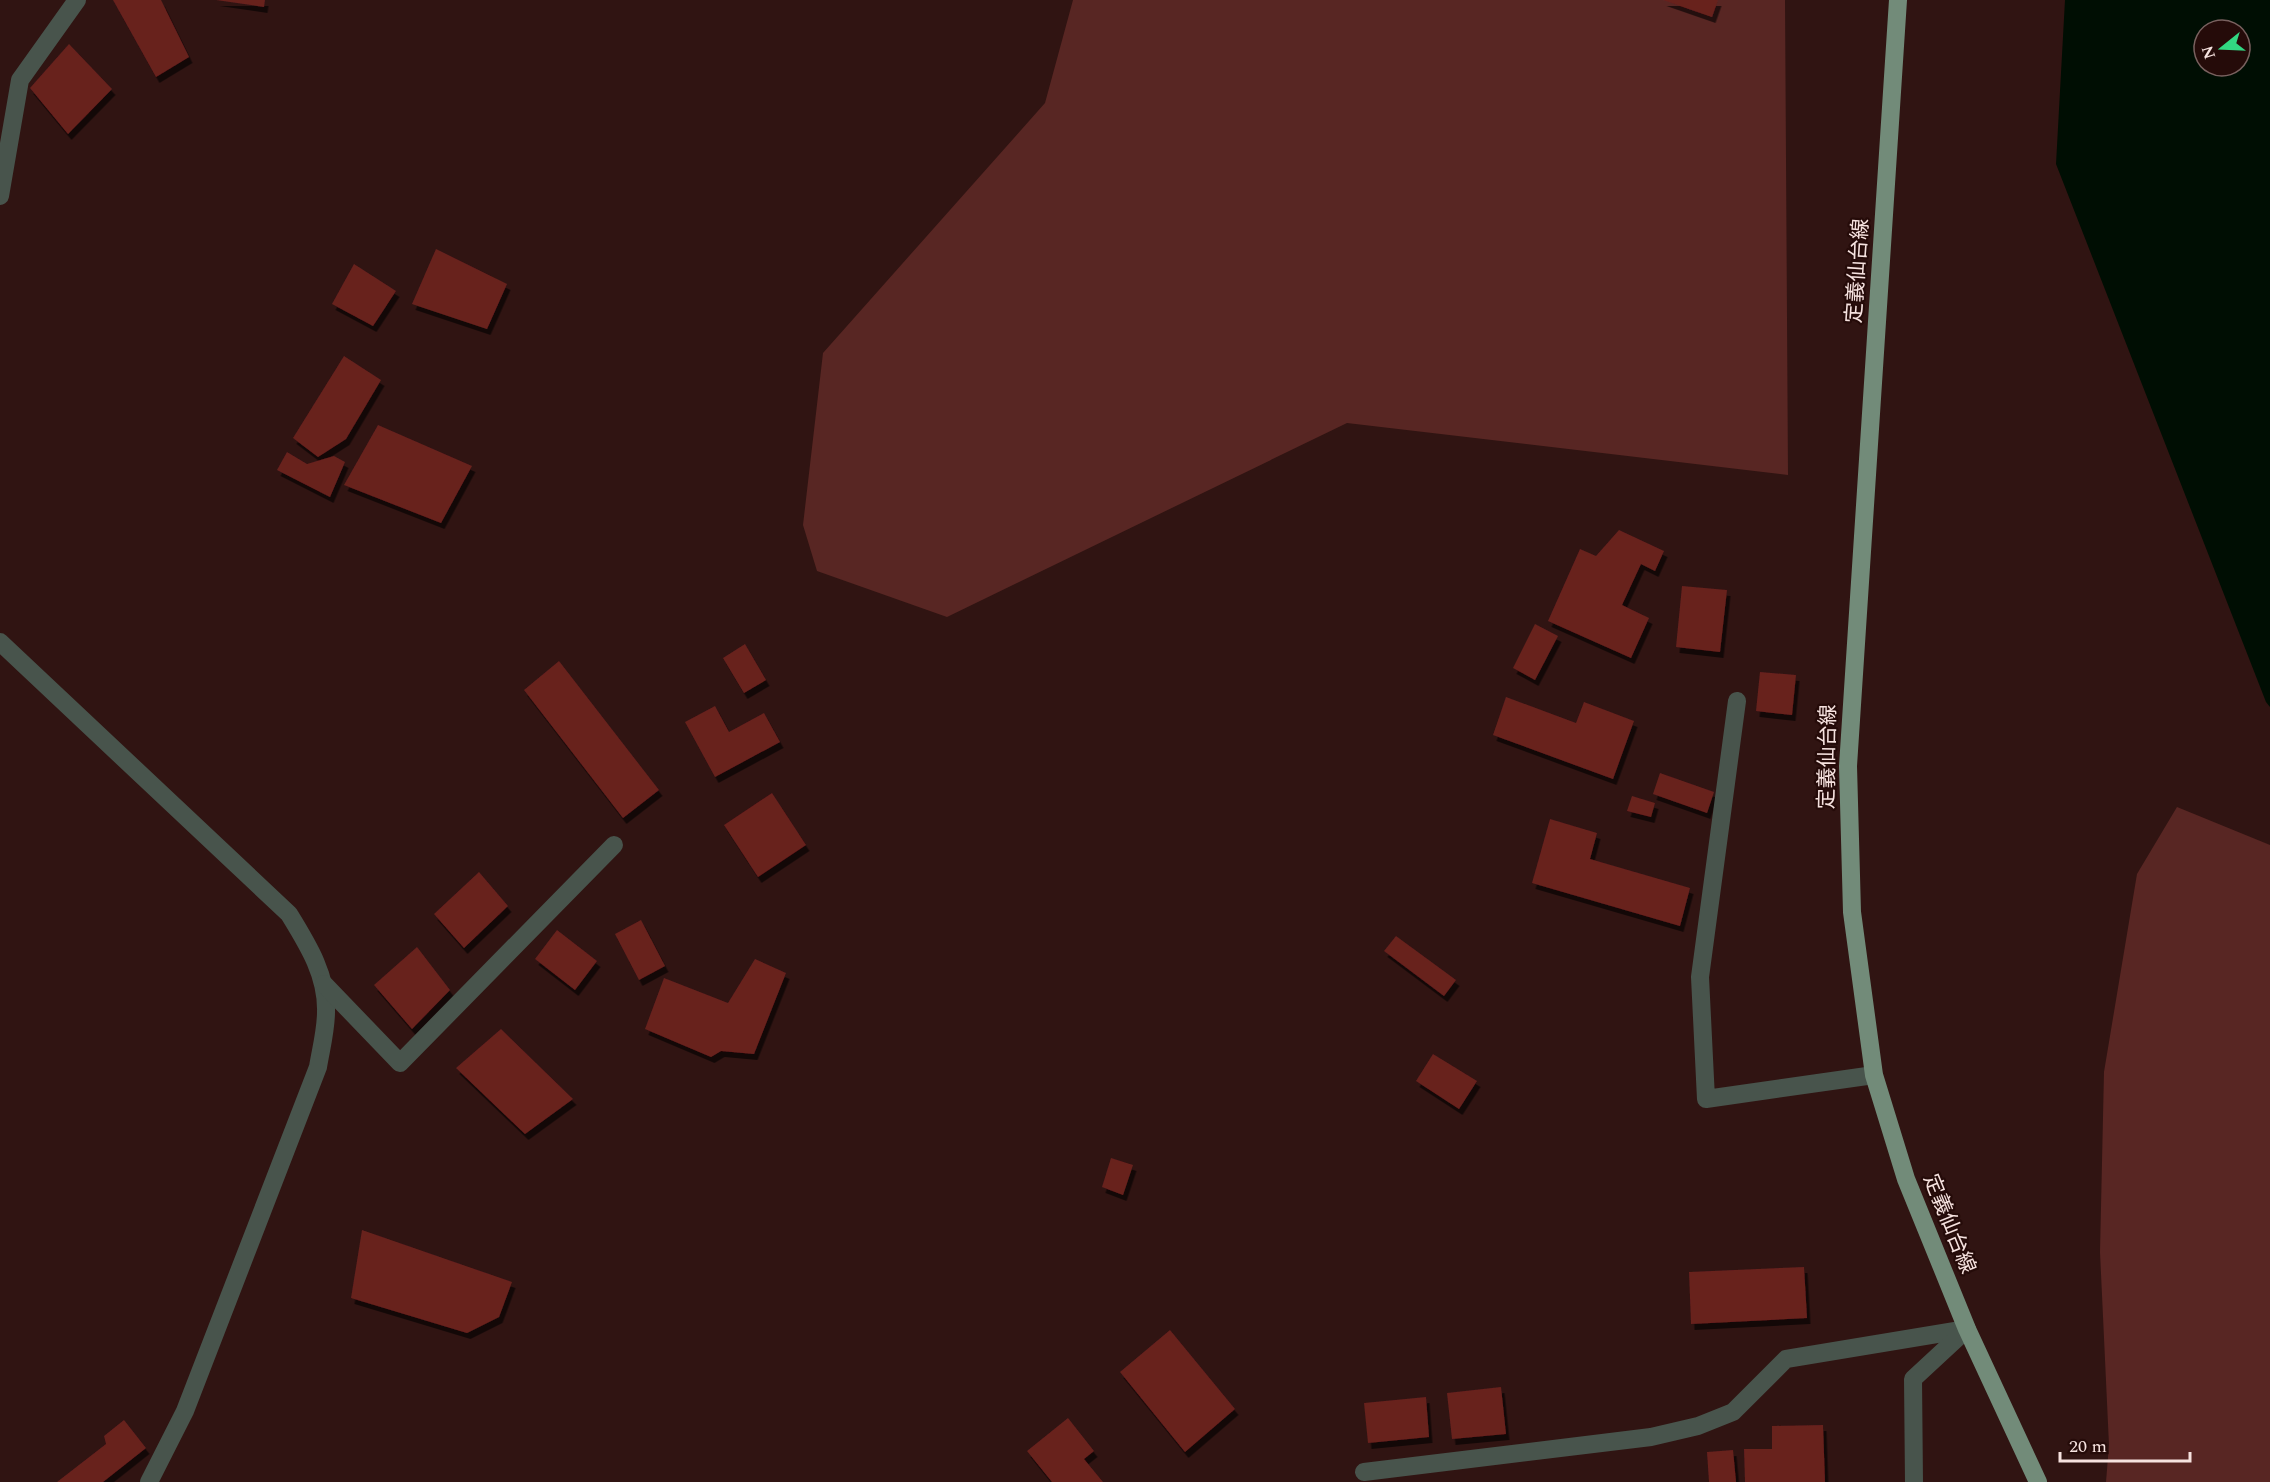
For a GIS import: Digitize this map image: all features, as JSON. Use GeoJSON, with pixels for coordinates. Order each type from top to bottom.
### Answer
{"type":"FeatureCollection","features":[{"type":"Feature","properties":{"kind":"main road","name":"定義仙台線"},"geometry":{"type":"LineString","coordinates":[[1898,0],[1848,766],[1852,912],[1874,1075],[1906,1179],[1967,1329],[2038,1482]]}},
{"type":"Feature","properties":{"kind":"street"},"geometry":{"type":"LineString","coordinates":[[0,196],[20,80],[77,0]]}},
{"type":"Feature","properties":{"kind":"street"},"geometry":{"type":"LineString","coordinates":[[0,642],[289,914],[312,951],[324,984],[326,1013],[318,1067],[185,1411],[148,1482]]}},
{"type":"Feature","properties":{"kind":"street"},"geometry":{"type":"LineString","coordinates":[[1737,701],[1700,978],[1706,1099],[1874,1075]]}},
{"type":"Feature","properties":{"kind":"street"},"geometry":{"type":"LineString","coordinates":[[324,984],[400,1063],[614,845]]}},
{"type":"Feature","properties":{"kind":"street"},"geometry":{"type":"LineString","coordinates":[[1364,1472],[1651,1437],[1698,1426],[1733,1412],[1786,1359],[1967,1329]]}},
{"type":"Feature","properties":{"kind":"street"},"geometry":{"type":"LineString","coordinates":[[1914,1482],[1913,1379],[1967,1329]]}},
{"type":"Feature","properties":{"kind":"shaded area"},"geometry":{"type":"Polygon","coordinates":[[[1073,0],[1785,0],[1788,475],[1347,423],[947,617],[817,571],[803,525],[823,353],[1045,103],[1073,0]]]}},
{"type":"Feature","properties":{"kind":"shaded area"},"geometry":{"type":"Polygon","coordinates":[[[2065,0],[2270,0],[2270,707],[2266,702],[2056,164],[2065,0]]]}},
{"type":"Feature","properties":{"kind":"shaded area"},"geometry":{"type":"Polygon","coordinates":[[[2177,807],[2270,845],[2270,1482],[2106,1482],[2109,1445],[2100,1252],[2104,1072],[2137,874],[2177,807]]]}},
{"type":"Feature","properties":{"kind":"building"},"geometry":{"type":"Polygon","coordinates":[[[113,0],[161,0],[189,57],[156,77],[113,0]]]}},
{"type":"Feature","properties":{"kind":"building"},"geometry":{"type":"Polygon","coordinates":[[[216,0],[265,0],[264,7],[216,0]]]}},
{"type":"Feature","properties":{"kind":"building"},"geometry":{"type":"Polygon","coordinates":[[[1663,0],[1718,0],[1712,17],[1663,0]]]}},
{"type":"Feature","properties":{"kind":"building"},"geometry":{"type":"Polygon","coordinates":[[[69,44],[112,89],[68,134],[30,88],[69,44]]]}},
{"type":"Feature","properties":{"kind":"building"},"geometry":{"type":"Polygon","coordinates":[[[436,249],[507,284],[487,329],[412,304],[436,249]]]}},
{"type":"Feature","properties":{"kind":"building"},"geometry":{"type":"Polygon","coordinates":[[[354,264],[396,291],[373,326],[332,304],[354,264]]]}},
{"type":"Feature","properties":{"kind":"building"},"geometry":{"type":"Polygon","coordinates":[[[344,356],[381,380],[346,439],[318,457],[293,438],[344,356]]]}},
{"type":"Feature","properties":{"kind":"building"},"geometry":{"type":"Polygon","coordinates":[[[378,425],[472,466],[441,523],[344,485],[378,425]]]}},
{"type":"Feature","properties":{"kind":"building"},"geometry":{"type":"Polygon","coordinates":[[[287,452],[307,464],[334,456],[345,462],[330,497],[277,470],[287,452]]]}},
{"type":"Feature","properties":{"kind":"building"},"geometry":{"type":"Polygon","coordinates":[[[1619,530],[1664,551],[1655,571],[1641,564],[1622,605],[1649,618],[1631,658],[1548,621],[1580,549],[1596,556],[1619,530]]]}},
{"type":"Feature","properties":{"kind":"building"},"geometry":{"type":"Polygon","coordinates":[[[1682,586],[1727,590],[1720,652],[1676,647],[1682,586]]]}},
{"type":"Feature","properties":{"kind":"building"},"geometry":{"type":"Polygon","coordinates":[[[1535,624],[1558,636],[1535,680],[1513,668],[1535,624]]]}},
{"type":"Feature","properties":{"kind":"building"},"geometry":{"type":"Polygon","coordinates":[[[745,644],[766,680],[744,693],[723,658],[745,644]]]}},
{"type":"Feature","properties":{"kind":"building"},"geometry":{"type":"Polygon","coordinates":[[[559,661],[659,790],[623,818],[524,690],[559,661]]]}},
{"type":"Feature","properties":{"kind":"building"},"geometry":{"type":"Polygon","coordinates":[[[1760,672],[1796,675],[1792,715],[1756,711],[1760,672]]]}},
{"type":"Feature","properties":{"kind":"building"},"geometry":{"type":"Polygon","coordinates":[[[1506,697],[1576,723],[1584,702],[1634,721],[1613,779],[1493,735],[1506,697]]]}},
{"type":"Feature","properties":{"kind":"building"},"geometry":{"type":"Polygon","coordinates":[[[715,706],[729,732],[764,713],[780,742],[715,777],[685,722],[715,706]]]}},
{"type":"Feature","properties":{"kind":"building"},"geometry":{"type":"Polygon","coordinates":[[[1660,773],[1714,792],[1707,813],[1653,794],[1660,773]]]}},
{"type":"Feature","properties":{"kind":"building"},"geometry":{"type":"Polygon","coordinates":[[[772,793],[806,845],[758,877],[724,825],[772,793]]]}},
{"type":"Feature","properties":{"kind":"building"},"geometry":{"type":"Polygon","coordinates":[[[1632,796],[1655,803],[1651,817],[1627,811],[1632,796]]]}},
{"type":"Feature","properties":{"kind":"building"},"geometry":{"type":"Polygon","coordinates":[[[1550,819],[1597,833],[1590,859],[1690,888],[1680,926],[1532,883],[1550,819]]]}},
{"type":"Feature","properties":{"kind":"building"},"geometry":{"type":"Polygon","coordinates":[[[479,872],[508,906],[464,948],[434,914],[479,872]]]}},
{"type":"Feature","properties":{"kind":"building"},"geometry":{"type":"Polygon","coordinates":[[[641,920],[665,966],[639,980],[615,934],[641,920]]]}},
{"type":"Feature","properties":{"kind":"building"},"geometry":{"type":"Polygon","coordinates":[[[557,930],[597,961],[575,990],[535,959],[557,930]]]}},
{"type":"Feature","properties":{"kind":"building"},"geometry":{"type":"Polygon","coordinates":[[[1396,936],[1456,980],[1444,996],[1384,951],[1396,936]]]}},
{"type":"Feature","properties":{"kind":"building"},"geometry":{"type":"Polygon","coordinates":[[[417,947],[450,990],[412,1029],[374,985],[417,947]]]}},
{"type":"Feature","properties":{"kind":"building"},"geometry":{"type":"Polygon","coordinates":[[[755,959],[786,973],[754,1054],[721,1051],[711,1057],[645,1029],[664,978],[728,1003],[755,959]]]}},
{"type":"Feature","properties":{"kind":"building"},"geometry":{"type":"Polygon","coordinates":[[[501,1029],[573,1099],[525,1134],[456,1068],[501,1029]]]}},
{"type":"Feature","properties":{"kind":"building"},"geometry":{"type":"Polygon","coordinates":[[[1433,1054],[1477,1081],[1459,1109],[1416,1081],[1433,1054]]]}},
{"type":"Feature","properties":{"kind":"building"},"geometry":{"type":"Polygon","coordinates":[[[1111,1158],[1133,1165],[1123,1195],[1102,1187],[1111,1158]]]}},
{"type":"Feature","properties":{"kind":"building"},"geometry":{"type":"Polygon","coordinates":[[[362,1230],[512,1282],[499,1317],[467,1333],[351,1298],[362,1230]]]}},
{"type":"Feature","properties":{"kind":"building"},"geometry":{"type":"Polygon","coordinates":[[[1804,1267],[1807,1318],[1691,1324],[1689,1272],[1804,1267]]]}},
{"type":"Feature","properties":{"kind":"building"},"geometry":{"type":"Polygon","coordinates":[[[1170,1330],[1235,1409],[1185,1452],[1120,1372],[1170,1330]]]}},
{"type":"Feature","properties":{"kind":"building"},"geometry":{"type":"Polygon","coordinates":[[[1501,1387],[1506,1434],[1452,1439],[1447,1393],[1501,1387]]]}},
{"type":"Feature","properties":{"kind":"building"},"geometry":{"type":"Polygon","coordinates":[[[1426,1397],[1429,1437],[1368,1443],[1364,1403],[1426,1397]]]}},
{"type":"Feature","properties":{"kind":"building"},"geometry":{"type":"Polygon","coordinates":[[[1068,1418],[1094,1451],[1084,1459],[1103,1482],[1052,1482],[1027,1451],[1068,1418]]]}},
{"type":"Feature","properties":{"kind":"building"},"geometry":{"type":"Polygon","coordinates":[[[124,1420],[146,1448],[103,1482],[57,1482],[106,1444],[104,1436],[124,1420]]]}},
{"type":"Feature","properties":{"kind":"building"},"geometry":{"type":"Polygon","coordinates":[[[1823,1425],[1825,1482],[1745,1482],[1744,1449],[1772,1449],[1772,1426],[1823,1425]]]}},
{"type":"Feature","properties":{"kind":"building"},"geometry":{"type":"Polygon","coordinates":[[[1733,1450],[1736,1482],[1709,1482],[1707,1452],[1733,1450]]]}}]}
